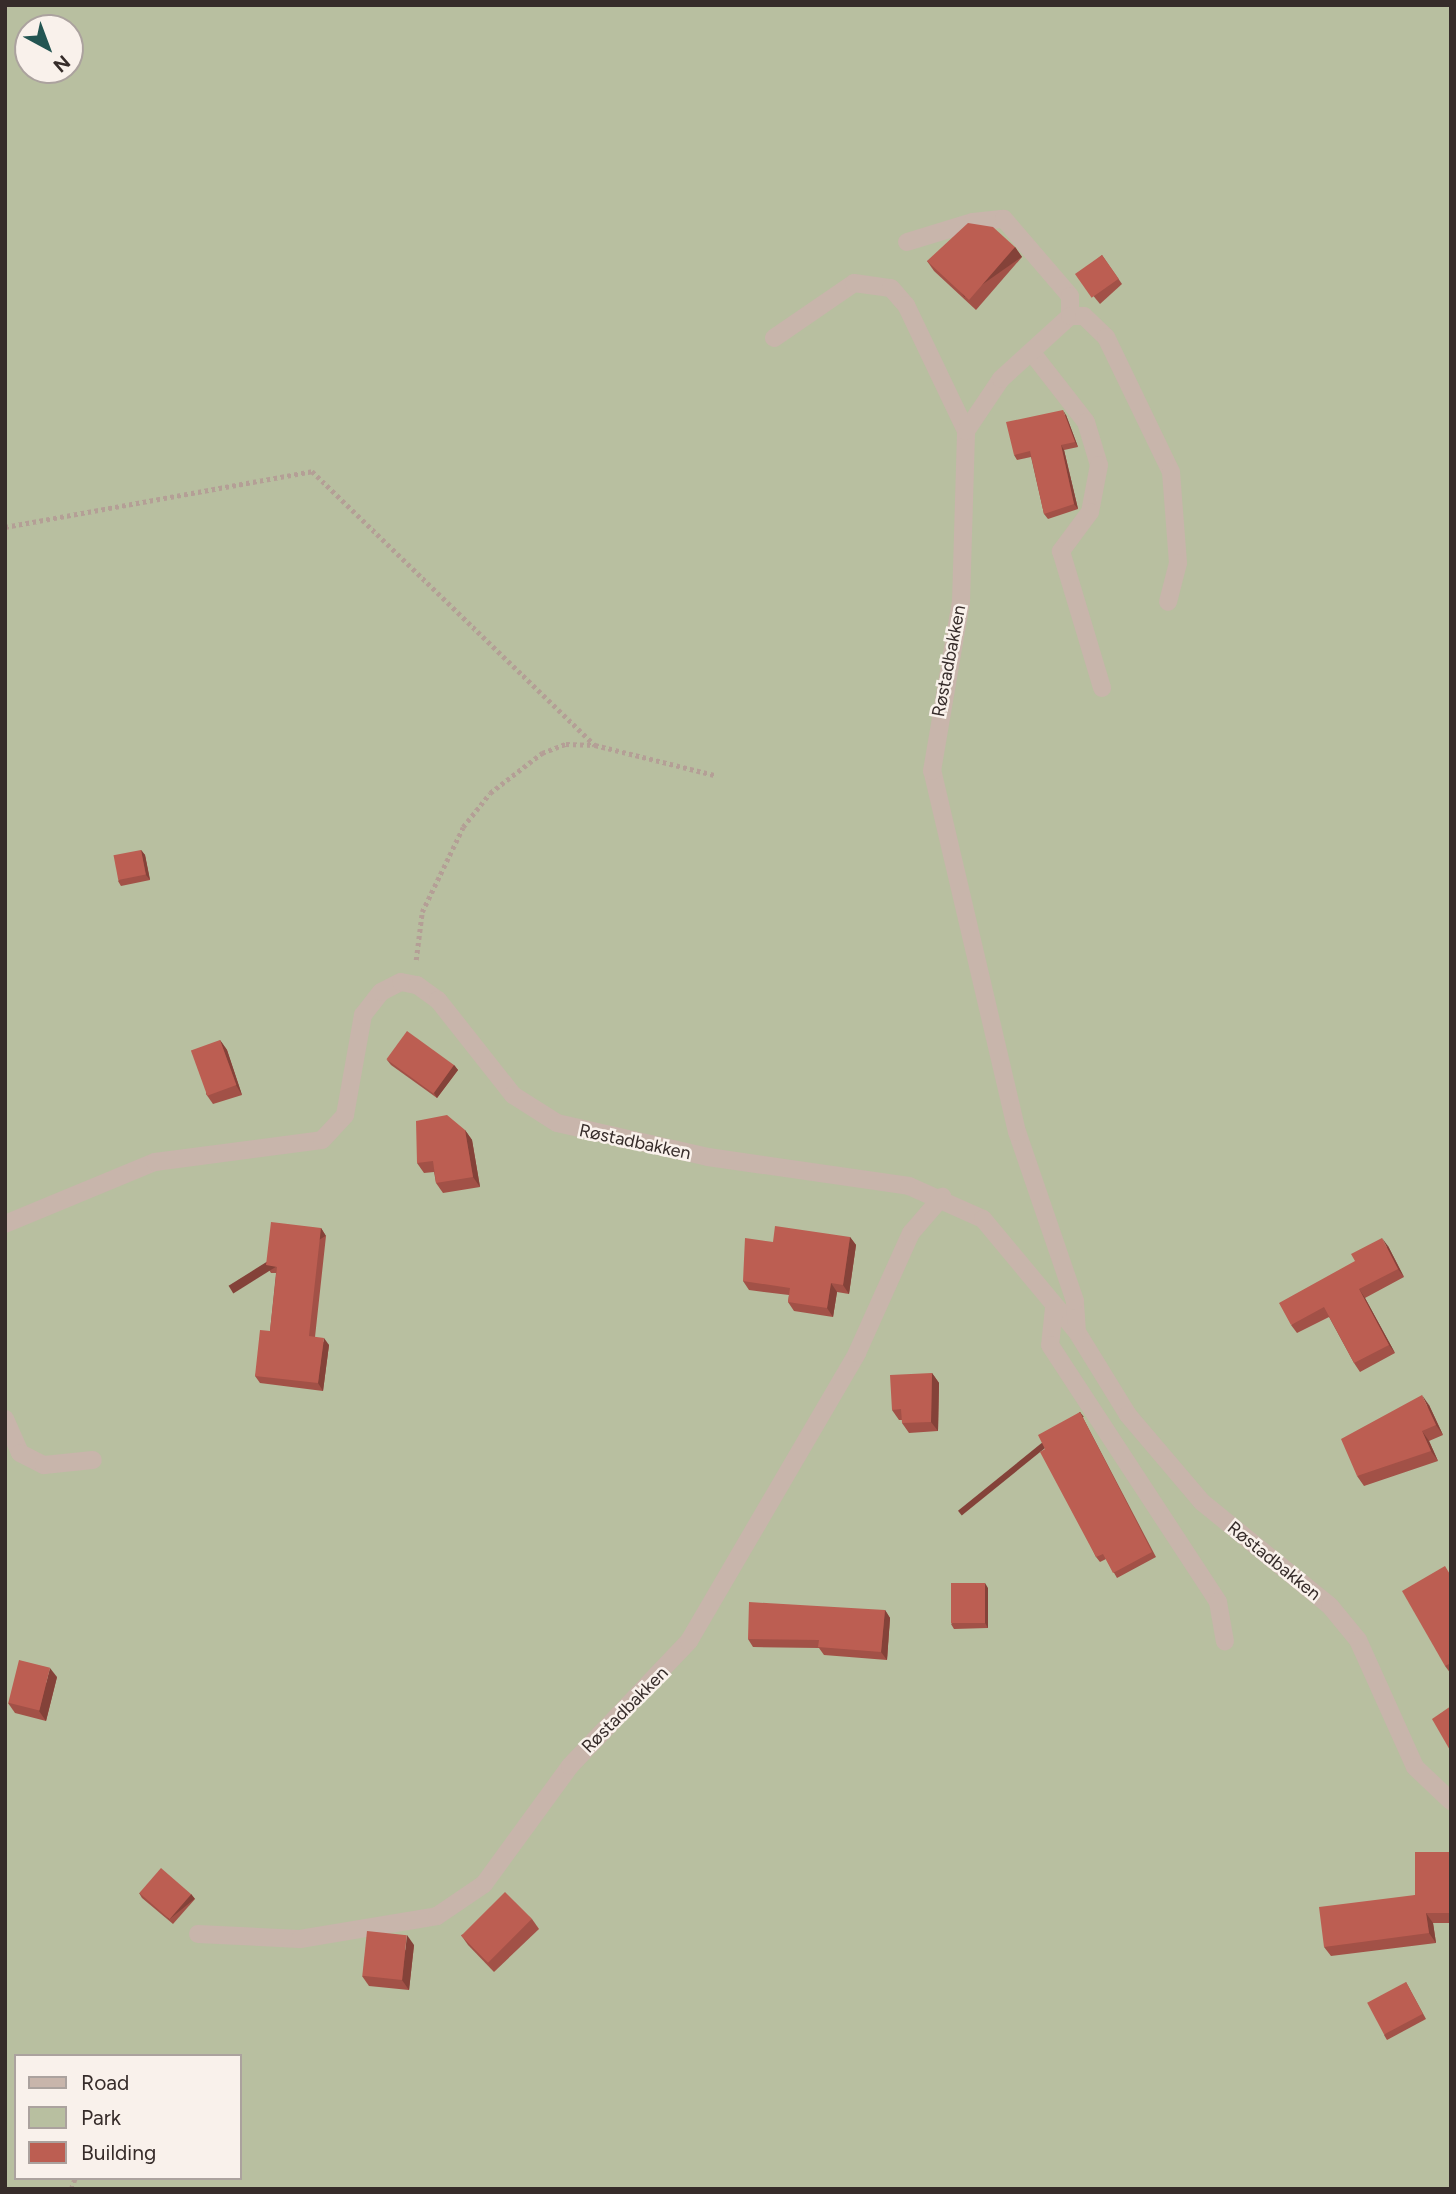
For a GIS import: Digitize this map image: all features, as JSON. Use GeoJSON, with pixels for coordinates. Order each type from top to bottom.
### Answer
{"type":"FeatureCollection","features":[{"type":"Feature","properties":{"kind":"street"},"geometry":{"type":"LineString","coordinates":[[907,242],[1004,219],[1070,296],[1070,316],[990,392],[965,431]]}},
{"type":"Feature","properties":{"kind":"street","name":"Røstadbakken"},"geometry":{"type":"LineString","coordinates":[[774,338],[854,283],[891,288],[906,305],[965,431],[961,602],[933,750],[934,790],[1017,1132],[1075,1301],[1077,1332]]}},
{"type":"Feature","properties":{"kind":"street"},"geometry":{"type":"LineString","coordinates":[[1070,316],[1084,316],[1106,337],[1171,471],[1178,563],[1168,602]]}},
{"type":"Feature","properties":{"kind":"street"},"geometry":{"type":"LineString","coordinates":[[1033,354],[1086,422],[1099,465],[1090,512],[1061,551],[1102,688]]}},
{"type":"Feature","properties":{"kind":"street"},"geometry":{"type":"LineString","coordinates":[[5,1223],[155,1162],[322,1140],[345,1115],[367,1008],[401,982],[417,985]]}},
{"type":"Feature","properties":{"kind":"street","name":"Røstadbakken"},"geometry":{"type":"LineString","coordinates":[[417,985],[438,1000],[513,1095],[557,1123],[695,1154],[883,1181],[942,1197],[998,1233],[1054,1308],[1077,1332],[1128,1415],[1202,1502],[1296,1575],[1351,1631],[1415,1767],[1451,1801]]}},
{"type":"Feature","properties":{"kind":"street","name":"Røstadbakken"},"geometry":{"type":"LineString","coordinates":[[198,1934],[300,1939],[437,1916],[484,1884],[570,1766],[689,1641],[857,1353],[911,1233],[942,1197]]}},
{"type":"Feature","properties":{"kind":"street"},"geometry":{"type":"LineString","coordinates":[[1054,1308],[1048,1325],[1054,1352],[1218,1602],[1225,1641]]}},
{"type":"Feature","properties":{"kind":"street"},"geometry":{"type":"LineString","coordinates":[[5,1419],[20,1453],[44,1465],[93,1460]]}},
{"type":"Feature","properties":{"kind":"path"},"geometry":{"type":"LineString","coordinates":[[5,527],[312,471],[596,745]]}},
{"type":"Feature","properties":{"kind":"path"},"geometry":{"type":"LineString","coordinates":[[417,985],[422,912],[463,827],[491,793],[542,753],[566,744],[596,745],[714,775]]}},
{"type":"Feature","properties":{"kind":"green space"},"geometry":{"type":"Polygon","coordinates":[[[5,5],[1451,5],[1451,2189],[5,2189],[5,5]]]}},
{"type":"Feature","properties":{"kind":"building"},"geometry":{"type":"Polygon","coordinates":[[[968,223],[993,227],[1015,247],[969,300],[927,261],[968,223]]]}},
{"type":"Feature","properties":{"kind":"building"},"geometry":{"type":"Polygon","coordinates":[[[1102,255],[1119,279],[1092,298],[1075,274],[1102,255]]]}},
{"type":"Feature","properties":{"kind":"building"},"geometry":{"type":"Polygon","coordinates":[[[1063,410],[1075,442],[1061,445],[1074,504],[1044,514],[1030,451],[1014,455],[1006,422],[1063,410]]]}},
{"type":"Feature","properties":{"kind":"building"},"geometry":{"type":"Polygon","coordinates":[[[141,850],[146,875],[118,880],[114,855],[141,850]]]}},
{"type":"Feature","properties":{"kind":"building"},"geometry":{"type":"Polygon","coordinates":[[[407,1031],[454,1065],[433,1093],[386,1059],[407,1031]]]}},
{"type":"Feature","properties":{"kind":"building"},"geometry":{"type":"Polygon","coordinates":[[[220,1040],[236,1085],[207,1096],[191,1051],[220,1040]]]}},
{"type":"Feature","properties":{"kind":"building"},"geometry":{"type":"Polygon","coordinates":[[[447,1115],[465,1130],[473,1177],[436,1183],[433,1161],[417,1163],[416,1121],[447,1115]]]}},
{"type":"Feature","properties":{"kind":"building"},"geometry":{"type":"Polygon","coordinates":[[[271,1222],[321,1228],[309,1336],[324,1338],[318,1383],[255,1376],[260,1330],[270,1331],[277,1267],[266,1265],[271,1222]]]}},
{"type":"Feature","properties":{"kind":"building"},"geometry":{"type":"Polygon","coordinates":[[[775,1226],[850,1237],[843,1285],[831,1283],[827,1308],[788,1302],[790,1288],[743,1281],[745,1238],[773,1242],[775,1226]]]}},
{"type":"Feature","properties":{"kind":"building"},"geometry":{"type":"Polygon","coordinates":[[[1382,1238],[1398,1269],[1359,1289],[1389,1345],[1354,1363],[1324,1307],[1291,1325],[1279,1303],[1355,1261],[1351,1254],[1382,1238]]]}},
{"type":"Feature","properties":{"kind":"building"},"geometry":{"type":"Polygon","coordinates":[[[932,1373],[931,1422],[902,1423],[901,1409],[892,1410],[890,1375],[932,1373]]]}},
{"type":"Feature","properties":{"kind":"building"},"geometry":{"type":"Polygon","coordinates":[[[1422,1395],[1436,1425],[1422,1431],[1431,1451],[1357,1476],[1341,1439],[1422,1395]]]}},
{"type":"Feature","properties":{"kind":"building"},"geometry":{"type":"Polygon","coordinates":[[[1080,1412],[1152,1552],[1113,1573],[1103,1554],[1096,1557],[1040,1452],[1045,1449],[1038,1435],[1080,1412]]]}},
{"type":"Feature","properties":{"kind":"building"},"geometry":{"type":"Polygon","coordinates":[[[1445,1566],[1451,1576],[1451,1663],[1445,1666],[1402,1591],[1445,1566]]]}},
{"type":"Feature","properties":{"kind":"building"},"geometry":{"type":"Polygon","coordinates":[[[951,1583],[985,1583],[985,1623],[951,1623],[951,1583]]]}},
{"type":"Feature","properties":{"kind":"building"},"geometry":{"type":"Polygon","coordinates":[[[749,1602],[885,1610],[881,1652],[818,1647],[819,1640],[748,1639],[749,1602]]]}},
{"type":"Feature","properties":{"kind":"building"},"geometry":{"type":"Polygon","coordinates":[[[19,1660],[50,1668],[39,1710],[8,1703],[19,1660]]]}},
{"type":"Feature","properties":{"kind":"building"},"geometry":{"type":"Polygon","coordinates":[[[1451,1706],[1451,1752],[1432,1719],[1451,1706]]]}},
{"type":"Feature","properties":{"kind":"building"},"geometry":{"type":"Polygon","coordinates":[[[1415,1852],[1451,1852],[1451,1913],[1426,1913],[1429,1933],[1324,1947],[1319,1907],[1415,1895],[1415,1852]]]}},
{"type":"Feature","properties":{"kind":"building"},"geometry":{"type":"Polygon","coordinates":[[[161,1868],[191,1894],[170,1919],[139,1893],[161,1868]]]}},
{"type":"Feature","properties":{"kind":"building"},"geometry":{"type":"Polygon","coordinates":[[[505,1892],[532,1919],[488,1963],[461,1936],[505,1892]]]}},
{"type":"Feature","properties":{"kind":"building"},"geometry":{"type":"Polygon","coordinates":[[[367,1931],[407,1935],[402,1980],[362,1976],[367,1931]]]}},
{"type":"Feature","properties":{"kind":"building"},"geometry":{"type":"Polygon","coordinates":[[[1406,1982],[1423,2014],[1384,2034],[1367,2003],[1406,1982]]]}}]}
